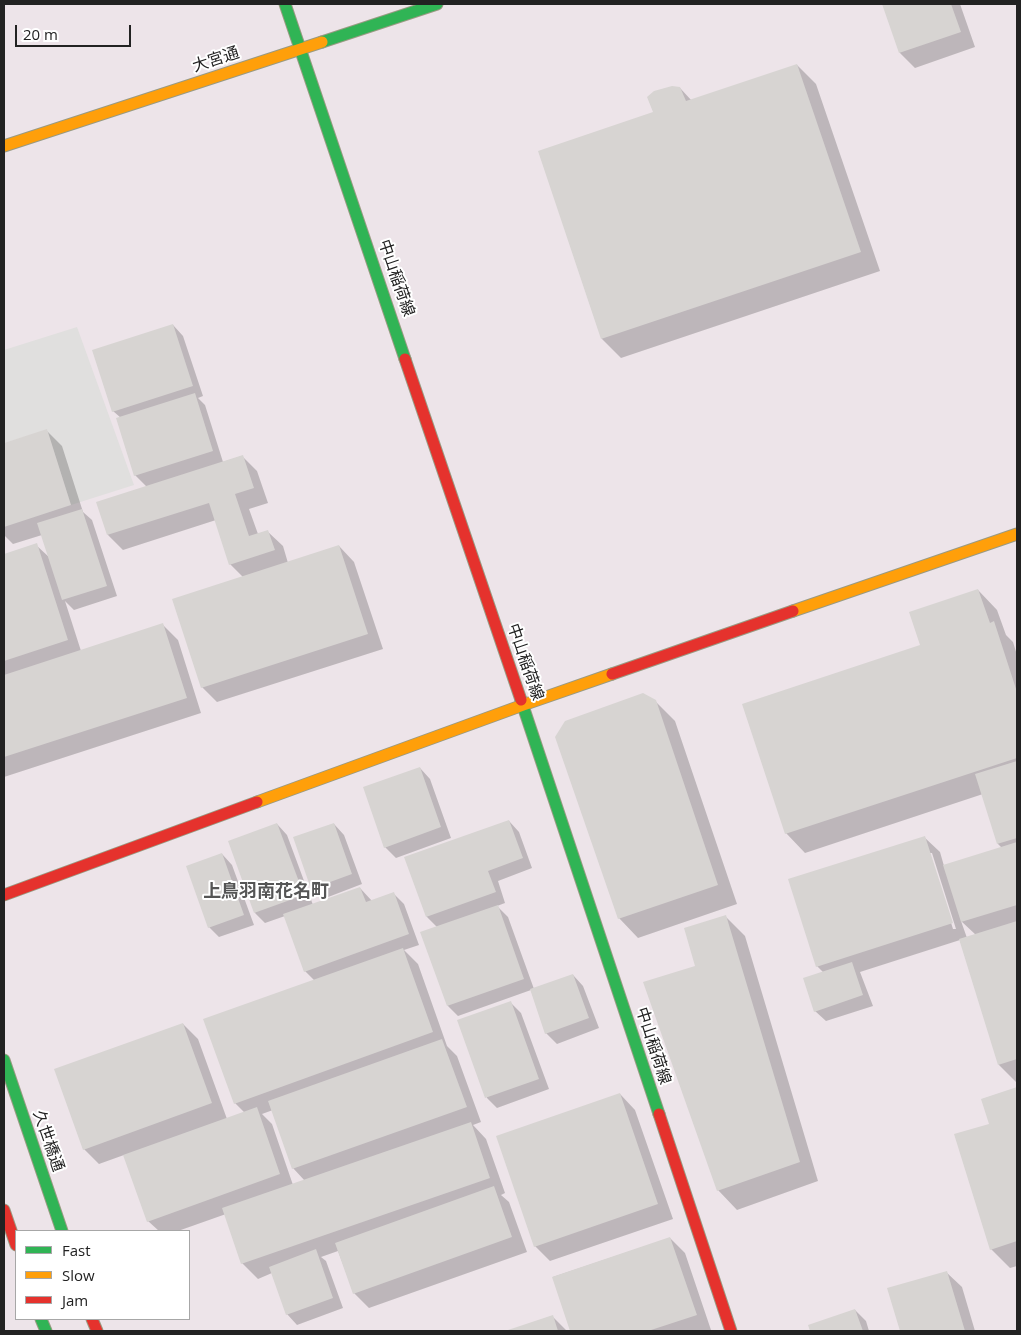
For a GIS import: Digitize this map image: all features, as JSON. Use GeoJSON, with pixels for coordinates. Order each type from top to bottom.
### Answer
{"type":"FeatureCollection","features":[{"type":"Feature","properties":{"kind":"street","name":"中山稲荷線"},"geometry":{"type":"LineString","coordinates":[[285,4],[523,706],[731,1331]]}},
{"type":"Feature","properties":{"kind":"street","name":"大宮通"},"geometry":{"type":"LineString","coordinates":[[4,146],[437,4]]}},
{"type":"Feature","properties":{"kind":"street"},"geometry":{"type":"LineString","coordinates":[[4,896],[523,706],[1017,534]]}},
{"type":"Feature","properties":{"kind":"street","name":"久世橋通"},"geometry":{"type":"LineString","coordinates":[[4,1060],[62,1230]]}},
{"type":"Feature","properties":{"kind":"street"},"geometry":{"type":"LineString","coordinates":[[4,1210],[15,1242]]}},
{"type":"Feature","properties":{"kind":"shaded area"},"geometry":{"type":"Polygon","coordinates":[[[4,4],[1017,4],[1017,1331],[4,1331],[4,4]]]}},
{"type":"Feature","properties":{"kind":"shaded area"},"geometry":{"type":"Polygon","coordinates":[[[77,327],[134,485],[71,505],[47,430],[4,443],[4,350],[77,327]]]}},
{"type":"Feature","properties":{"kind":"building"},"geometry":{"type":"Polygon","coordinates":[[[882,4],[951,4],[961,32],[899,53],[882,4]]]}},
{"type":"Feature","properties":{"kind":"building"},"geometry":{"type":"Polygon","coordinates":[[[797,64],[861,252],[601,339],[538,151],[653,112],[647,97],[654,91],[672,86],[680,87],[686,101],[797,64]]]}},
{"type":"Feature","properties":{"kind":"building"},"geometry":{"type":"Polygon","coordinates":[[[173,324],[193,386],[112,412],[92,350],[173,324]]]}},
{"type":"Feature","properties":{"kind":"building"},"geometry":{"type":"Polygon","coordinates":[[[195,393],[213,451],[134,476],[116,418],[195,393]]]}},
{"type":"Feature","properties":{"kind":"building"},"geometry":{"type":"Polygon","coordinates":[[[47,429],[71,505],[4,527],[4,443],[47,429]]]}},
{"type":"Feature","properties":{"kind":"building"},"geometry":{"type":"Polygon","coordinates":[[[243,455],[254,488],[235,494],[249,536],[268,530],[275,550],[229,565],[209,503],[107,535],[96,502],[243,455]]]}},
{"type":"Feature","properties":{"kind":"building"},"geometry":{"type":"Polygon","coordinates":[[[82,509],[107,586],[62,600],[37,523],[82,509]]]}},
{"type":"Feature","properties":{"kind":"building"},"geometry":{"type":"Polygon","coordinates":[[[37,543],[68,640],[4,661],[4,554],[37,543]]]}},
{"type":"Feature","properties":{"kind":"building"},"geometry":{"type":"Polygon","coordinates":[[[339,545],[368,634],[201,688],[172,599],[339,545]]]}},
{"type":"Feature","properties":{"kind":"building"},"geometry":{"type":"Polygon","coordinates":[[[978,589],[990,623],[994,621],[1017,692],[1017,758],[785,834],[742,704],[920,645],[909,612],[978,589]]]}},
{"type":"Feature","properties":{"kind":"building"},"geometry":{"type":"Polygon","coordinates":[[[163,623],[187,698],[4,757],[4,675],[163,623]]]}},
{"type":"Feature","properties":{"kind":"building"},"geometry":{"type":"Polygon","coordinates":[[[643,693],[656,700],[718,885],[618,919],[555,737],[565,721],[643,693]]]}},
{"type":"Feature","properties":{"kind":"building"},"geometry":{"type":"Polygon","coordinates":[[[1017,761],[1017,838],[997,844],[975,774],[1017,761]]]}},
{"type":"Feature","properties":{"kind":"building"},"geometry":{"type":"Polygon","coordinates":[[[420,767],[441,827],[384,848],[363,787],[420,767]]]}},
{"type":"Feature","properties":{"kind":"building"},"geometry":{"type":"Polygon","coordinates":[[[509,820],[523,858],[488,871],[496,892],[426,917],[404,857],[509,820]]]}},
{"type":"Feature","properties":{"kind":"building"},"geometry":{"type":"Polygon","coordinates":[[[277,823],[304,895],[254,913],[228,841],[277,823]]]}},
{"type":"Feature","properties":{"kind":"building"},"geometry":{"type":"Polygon","coordinates":[[[334,823],[352,874],[311,889],[293,837],[334,823]]]}},
{"type":"Feature","properties":{"kind":"building"},"geometry":{"type":"Polygon","coordinates":[[[925,836],[953,923],[816,967],[788,879],[925,836]]]}},
{"type":"Feature","properties":{"kind":"building"},"geometry":{"type":"Polygon","coordinates":[[[1017,842],[1017,905],[961,922],[943,865],[1017,842]]]}},
{"type":"Feature","properties":{"kind":"building"},"geometry":{"type":"Polygon","coordinates":[[[222,853],[244,915],[208,928],[186,866],[222,853]]]}},
{"type":"Feature","properties":{"kind":"building"},"geometry":{"type":"Polygon","coordinates":[[[360,887],[366,902],[394,892],[409,934],[304,972],[283,914],[360,887]]]}},
{"type":"Feature","properties":{"kind":"building"},"geometry":{"type":"Polygon","coordinates":[[[498,905],[524,979],[447,1006],[420,932],[498,905]]]}},
{"type":"Feature","properties":{"kind":"building"},"geometry":{"type":"Polygon","coordinates":[[[726,915],[800,1162],[717,1191],[643,982],[695,966],[684,928],[726,915]]]}},
{"type":"Feature","properties":{"kind":"building"},"geometry":{"type":"Polygon","coordinates":[[[1017,921],[1017,1059],[998,1065],[959,939],[1017,921]]]}},
{"type":"Feature","properties":{"kind":"building"},"geometry":{"type":"Polygon","coordinates":[[[403,948],[433,1032],[234,1104],[203,1019],[403,948]]]}},
{"type":"Feature","properties":{"kind":"building"},"geometry":{"type":"Polygon","coordinates":[[[852,962],[863,995],[814,1012],[803,978],[852,962]]]}},
{"type":"Feature","properties":{"kind":"building"},"geometry":{"type":"Polygon","coordinates":[[[573,974],[589,1018],[545,1034],[530,989],[573,974]]]}},
{"type":"Feature","properties":{"kind":"building"},"geometry":{"type":"Polygon","coordinates":[[[511,1001],[539,1079],[485,1098],[457,1020],[511,1001]]]}},
{"type":"Feature","properties":{"kind":"building"},"geometry":{"type":"Polygon","coordinates":[[[183,1023],[212,1103],[83,1150],[54,1069],[183,1023]]]}},
{"type":"Feature","properties":{"kind":"building"},"geometry":{"type":"Polygon","coordinates":[[[442,1039],[467,1107],[292,1169],[268,1101],[442,1039]]]}},
{"type":"Feature","properties":{"kind":"building"},"geometry":{"type":"Polygon","coordinates":[[[1017,1087],[1017,1241],[990,1250],[954,1134],[989,1124],[981,1099],[1017,1087]]]}},
{"type":"Feature","properties":{"kind":"building"},"geometry":{"type":"Polygon","coordinates":[[[620,1093],[658,1204],[534,1247],[496,1136],[620,1093]]]}},
{"type":"Feature","properties":{"kind":"building"},"geometry":{"type":"Polygon","coordinates":[[[257,1107],[280,1174],[147,1222],[123,1155],[257,1107]]]}},
{"type":"Feature","properties":{"kind":"building"},"geometry":{"type":"Polygon","coordinates":[[[471,1122],[490,1178],[241,1264],[222,1208],[471,1122]]]}},
{"type":"Feature","properties":{"kind":"building"},"geometry":{"type":"Polygon","coordinates":[[[494,1186],[512,1237],[353,1294],[335,1243],[494,1186]]]}},
{"type":"Feature","properties":{"kind":"building"},"geometry":{"type":"Polygon","coordinates":[[[670,1237],[697,1315],[648,1331],[570,1331],[552,1277],[670,1237]]]}},
{"type":"Feature","properties":{"kind":"building"},"geometry":{"type":"Polygon","coordinates":[[[316,1249],[333,1298],[286,1315],[269,1267],[316,1249]]]}},
{"type":"Feature","properties":{"kind":"building"},"geometry":{"type":"Polygon","coordinates":[[[947,1271],[965,1331],[900,1331],[887,1288],[947,1271]]]}},
{"type":"Feature","properties":{"kind":"building"},"geometry":{"type":"Polygon","coordinates":[[[855,1309],[863,1331],[810,1331],[808,1325],[855,1309]]]}},
{"type":"Feature","properties":{"kind":"building"},"geometry":{"type":"Polygon","coordinates":[[[553,1315],[558,1331],[505,1331],[553,1315]]]}},
{"type":"Feature","properties":{"kind":"traffic: fast"},"geometry":{"type":"LineString","coordinates":[[285,4],[405,359]]}},
{"type":"Feature","properties":{"kind":"traffic: fast"},"geometry":{"type":"LineString","coordinates":[[322,42],[437,4]]}},
{"type":"Feature","properties":{"kind":"traffic: fast"},"geometry":{"type":"LineString","coordinates":[[521,700],[659,1114]]}},
{"type":"Feature","properties":{"kind":"traffic: fast"},"geometry":{"type":"LineString","coordinates":[[4,1060],[62,1230]]}},
{"type":"Feature","properties":{"kind":"traffic: fast"},"geometry":{"type":"LineString","coordinates":[[41,1320],[46,1331]]}},
{"type":"Feature","properties":{"kind":"traffic: slow"},"geometry":{"type":"LineString","coordinates":[[4,146],[322,42]]}},
{"type":"Feature","properties":{"kind":"traffic: slow"},"geometry":{"type":"LineString","coordinates":[[793,611],[1017,534]]}},
{"type":"Feature","properties":{"kind":"traffic: slow"},"geometry":{"type":"LineString","coordinates":[[257,802],[612,674]]}},
{"type":"Feature","properties":{"kind":"traffic: jam"},"geometry":{"type":"LineString","coordinates":[[405,359],[521,700]]}},
{"type":"Feature","properties":{"kind":"traffic: jam"},"geometry":{"type":"LineString","coordinates":[[612,674],[793,611]]}},
{"type":"Feature","properties":{"kind":"traffic: jam"},"geometry":{"type":"LineString","coordinates":[[4,895],[257,802]]}},
{"type":"Feature","properties":{"kind":"traffic: jam"},"geometry":{"type":"LineString","coordinates":[[659,1114],[731,1331]]}},
{"type":"Feature","properties":{"kind":"traffic: jam"},"geometry":{"type":"LineString","coordinates":[[4,1210],[15,1242]]}},
{"type":"Feature","properties":{"kind":"traffic: jam"},"geometry":{"type":"LineString","coordinates":[[92,1320],[97,1331]]}},
{"type":"Feature","properties":{"kind":"district","name":"上鳥羽南花名町"},"geometry":{"type":"Point","coordinates":[266,892]}}]}
